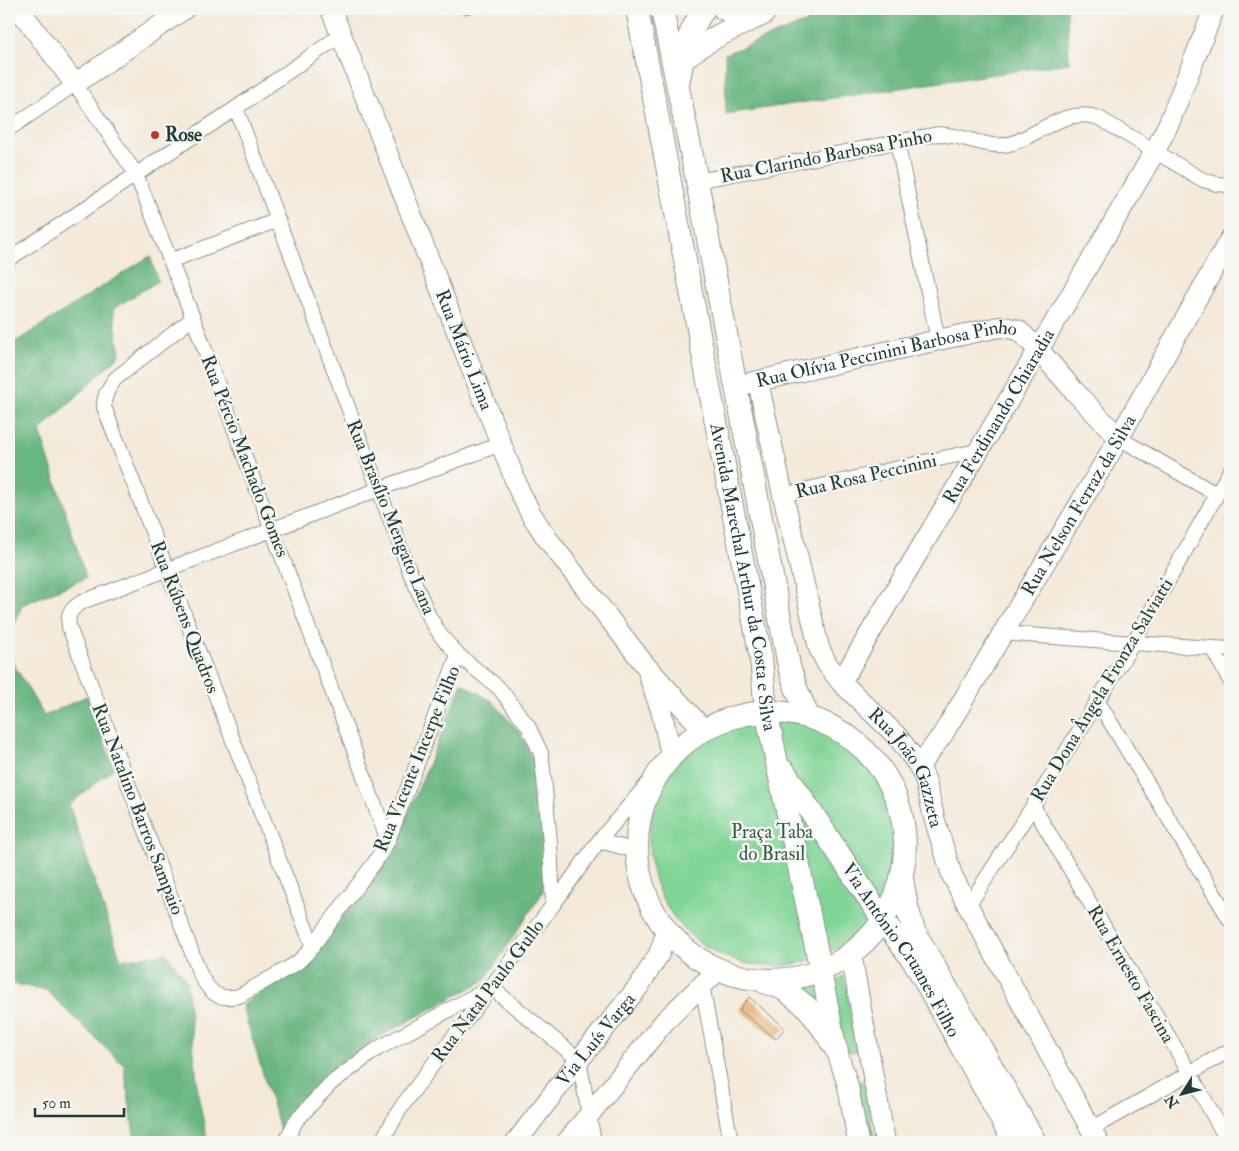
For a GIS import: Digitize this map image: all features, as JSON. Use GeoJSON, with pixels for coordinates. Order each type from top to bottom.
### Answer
{"type":"FeatureCollection","features":[{"type":"Feature","properties":{"kind":"main road","name":"Avenida Marechal Arthur da Costa e Silva"},"geometry":{"type":"LineString","coordinates":[[637,9],[761,658],[766,711],[821,971]]}},
{"type":"Feature","properties":{"kind":"main road","name":"Avenida Marechal Arthur da Costa e Silva"},"geometry":{"type":"LineString","coordinates":[[662,9],[697,181],[789,666],[808,716]]}},
{"type":"Feature","properties":{"kind":"main road"},"geometry":{"type":"LineString","coordinates":[[678,88],[686,43],[690,31],[704,9]]}},
{"type":"Feature","properties":{"kind":"main road"},"geometry":{"type":"LineString","coordinates":[[724,9],[742,14],[769,12]]}},
{"type":"Feature","properties":{"kind":"main road"},"geometry":{"type":"LineString","coordinates":[[682,59],[708,40],[769,12]]}},
{"type":"Feature","properties":{"kind":"main road"},"geometry":{"type":"LineString","coordinates":[[707,374],[734,378]]}},
{"type":"Feature","properties":{"kind":"main road"},"geometry":{"type":"LineString","coordinates":[[736,715],[755,692],[762,675]]}},
{"type":"Feature","properties":{"kind":"main road"},"geometry":{"type":"LineString","coordinates":[[758,980],[790,979],[821,971],[851,954],[883,920],[897,892],[902,877],[905,854],[900,809],[892,788],[880,768],[866,751],[848,736],[829,724],[808,716],[780,711],[751,712],[736,715],[703,729],[671,754],[655,775],[644,799],[638,824],[636,851],[645,893],[667,931],[682,947],[700,960],[720,970],[784,988],[807,1007],[824,1030],[839,1060]]}},
{"type":"Feature","properties":{"kind":"main road","name":"Via Antônio Cruanes Filho"},"geometry":{"type":"LineString","coordinates":[[778,762],[883,920],[915,963],[1014,1142]]}},
{"type":"Feature","properties":{"kind":"main road","name":"Via Antônio Cruanes Filho"},"geometry":{"type":"LineString","coordinates":[[902,877],[914,931],[1035,1142]]}},
{"type":"Feature","properties":{"kind":"main road"},"geometry":{"type":"LineString","coordinates":[[868,938],[888,939],[903,946]]}},
{"type":"Feature","properties":{"kind":"street"},"geometry":{"type":"LineString","coordinates":[[16,9],[25,16],[74,84]]}},
{"type":"Feature","properties":{"kind":"street"},"geometry":{"type":"LineString","coordinates":[[9,129],[184,9]]}},
{"type":"Feature","properties":{"kind":"street","name":"Rua Mário Lima"},"geometry":{"type":"LineString","coordinates":[[331,9],[519,490],[531,514],[546,537],[645,664],[703,729]]}},
{"type":"Feature","properties":{"kind":"street","name":"Rua Ferdinando Chiaradia"},"geometry":{"type":"LineString","coordinates":[[841,682],[1058,318],[1155,151],[1169,122],[1214,9]]}},
{"type":"Feature","properties":{"kind":"street"},"geometry":{"type":"LineString","coordinates":[[9,259],[236,108],[341,35]]}},
{"type":"Feature","properties":{"kind":"street","name":"Rua Pércio Machado Gomes"},"geometry":{"type":"LineString","coordinates":[[74,84],[136,174],[193,318],[388,841]]}},
{"type":"Feature","properties":{"kind":"street","name":"Rua Brasílio Mengato Lana"},"geometry":{"type":"LineString","coordinates":[[236,108],[409,570],[430,618],[441,636],[458,655],[499,688],[528,726],[541,754],[550,843],[553,905]]}},
{"type":"Feature","properties":{"kind":"street","name":"Rua Clarindo Barbosa Pinho"},"geometry":{"type":"LineString","coordinates":[[697,181],[938,134],[952,135],[992,144],[1013,143],[1067,116],[1081,114],[1099,118],[1203,180],[1230,185]]}},
{"type":"Feature","properties":{"kind":"street"},"geometry":{"type":"LineString","coordinates":[[897,142],[938,340]]}},
{"type":"Feature","properties":{"kind":"street"},"geometry":{"type":"LineString","coordinates":[[170,260],[278,220]]}},
{"type":"Feature","properties":{"kind":"street","name":"Rua Nelson Ferraz da Silva"},"geometry":{"type":"LineString","coordinates":[[919,766],[943,734],[1119,438],[1230,239]]}},
{"type":"Feature","properties":{"kind":"street","name":"Rua Rúbens Quadros"},"geometry":{"type":"LineString","coordinates":[[193,318],[115,379],[104,397],[104,407],[313,948]]}},
{"type":"Feature","properties":{"kind":"street","name":"Rua Olívia Peccinini Barbosa Pinho"},"geometry":{"type":"LineString","coordinates":[[734,378],[758,382],[999,327],[1018,330],[1038,349],[1074,391],[1119,438],[1216,494]]}},
{"type":"Feature","properties":{"kind":"street","name":"Rua João Gazzeta"},"geometry":{"type":"LineString","coordinates":[[758,382],[819,648],[827,664],[841,682],[898,737],[919,766],[925,779],[935,822],[952,875],[1094,1136]]}},
{"type":"Feature","properties":{"kind":"street"},"geometry":{"type":"LineString","coordinates":[[166,570],[379,488],[502,444]]}},
{"type":"Feature","properties":{"kind":"street","name":"Rua Rosa Peccinini"},"geometry":{"type":"LineString","coordinates":[[783,495],[978,451]]}},
{"type":"Feature","properties":{"kind":"street","name":"Rua Dona Ângela Fronza Salviatti"},"geometry":{"type":"LineString","coordinates":[[968,906],[1033,806],[1133,643],[1230,471]]}},
{"type":"Feature","properties":{"kind":"street","name":"Rua Natalino Barros Sampaio"},"geometry":{"type":"LineString","coordinates":[[166,570],[82,602],[70,613],[68,620],[69,627],[200,974],[212,992],[222,998]]}},
{"type":"Feature","properties":{"kind":"street"},"geometry":{"type":"LineString","coordinates":[[1002,633],[1230,649]]}},
{"type":"Feature","properties":{"kind":"street"},"geometry":{"type":"LineString","coordinates":[[1212,648],[1230,681]]}},
{"type":"Feature","properties":{"kind":"street","name":"Rua Vicente Incerpe Filho"},"geometry":{"type":"LineString","coordinates":[[222,998],[239,996],[297,963],[313,948],[375,862],[388,841],[458,655]]}},
{"type":"Feature","properties":{"kind":"street","name":"Rua Mário Lima"},"geometry":{"type":"LineString","coordinates":[[645,664],[661,710],[671,754]]}},
{"type":"Feature","properties":{"kind":"street"},"geometry":{"type":"LineString","coordinates":[[1098,700],[1230,920]]}},
{"type":"Feature","properties":{"kind":"street","name":"Rua Natal Paulo Gullo"},"geometry":{"type":"LineString","coordinates":[[381,1142],[402,1106],[598,842],[655,775]]}},
{"type":"Feature","properties":{"kind":"street","name":"Rua Ernesto Fascina"},"geometry":{"type":"LineString","coordinates":[[1033,806],[1190,1073],[1228,1142]]}},
{"type":"Feature","properties":{"kind":"street"},"geometry":{"type":"LineString","coordinates":[[598,842],[607,842],[636,851]]}},
{"type":"Feature","properties":{"kind":"street","name":"Via Luís Varga"},"geometry":{"type":"LineString","coordinates":[[516,1142],[578,1060],[639,986],[659,954],[667,931]]}},
{"type":"Feature","properties":{"kind":"street"},"geometry":{"type":"LineString","coordinates":[[851,954],[885,1142]]}},
{"type":"Feature","properties":{"kind":"street"},"geometry":{"type":"LineString","coordinates":[[567,1142],[664,1022],[720,970]]}},
{"type":"Feature","properties":{"kind":"street","name":"Avenida Marechal Arthur da Costa e Silva"},"geometry":{"type":"LineString","coordinates":[[821,971],[839,1060],[848,1086],[858,1142]]}},
{"type":"Feature","properties":{"kind":"street"},"geometry":{"type":"LineString","coordinates":[[702,985],[731,1142]]}},
{"type":"Feature","properties":{"kind":"street"},"geometry":{"type":"LineString","coordinates":[[285,1142],[296,1121],[330,1084],[369,1054],[490,987],[578,1060],[594,1142]]}},
{"type":"Feature","properties":{"kind":"street"},"geometry":{"type":"LineString","coordinates":[[1094,1136],[1190,1073],[1230,1050]]}},
{"type":"Feature","properties":{"kind":"street"},"geometry":{"type":"LineString","coordinates":[[839,1060],[870,1062]]}},
{"type":"Feature","properties":{"kind":"green space"},"geometry":{"type":"Polygon","coordinates":[[[840,9],[1067,9],[1069,63],[726,114],[725,54],[840,9]]]}},
{"type":"Feature","properties":{"kind":"green space"},"geometry":{"type":"Polygon","coordinates":[[[150,256],[158,281],[113,309],[120,355],[40,431],[86,578],[22,605],[9,639],[9,346],[150,256]]]}},
{"type":"Feature","properties":{"kind":"green space"},"geometry":{"type":"Polygon","coordinates":[[[9,656],[44,716],[87,696],[114,768],[69,805],[121,960],[166,953],[186,980],[199,1100],[208,1142],[135,1142],[124,1066],[46,990],[9,983],[9,656]]]}},
{"type":"Feature","properties":{"kind":"green space"},"geometry":{"type":"Polygon","coordinates":[[[462,683],[492,701],[520,733],[536,766],[544,849],[543,892],[485,980],[381,1036],[336,1067],[303,1100],[282,1136],[242,1005],[316,949],[383,869],[406,819],[462,683]]]}},
{"type":"Feature","properties":{"kind":"green space","name":"Praça Taba do Brasil"},"geometry":{"type":"Polygon","coordinates":[[[772,720],[796,722],[819,729],[830,734],[859,756],[881,785],[886,796],[893,819],[895,843],[893,867],[886,890],[881,901],[859,930],[830,952],[819,957],[796,964],[772,966],[748,964],[725,957],[714,952],[685,930],[663,901],[658,890],[651,867],[649,843],[651,819],[658,796],[663,785],[685,756],[714,734],[725,729],[748,722],[772,720]]]}},
{"type":"Feature","properties":{"kind":"green space"},"geometry":{"type":"Polygon","coordinates":[[[843,976],[847,988],[856,1050],[852,1052],[849,1052],[799,991],[837,980],[843,976]]]}},
{"type":"Feature","properties":{"kind":"green space"},"geometry":{"type":"Polygon","coordinates":[[[862,1081],[875,1142],[866,1142],[855,1083],[862,1081]]]}},
{"type":"Feature","properties":{"kind":"building"},"geometry":{"type":"Polygon","coordinates":[[[749,997],[785,1028],[776,1039],[739,1010],[749,997]]]}},
{"type":"Feature","properties":{"kind":"place","name":"Rose"},"geometry":{"type":"Point","coordinates":[155,135]}}]}
